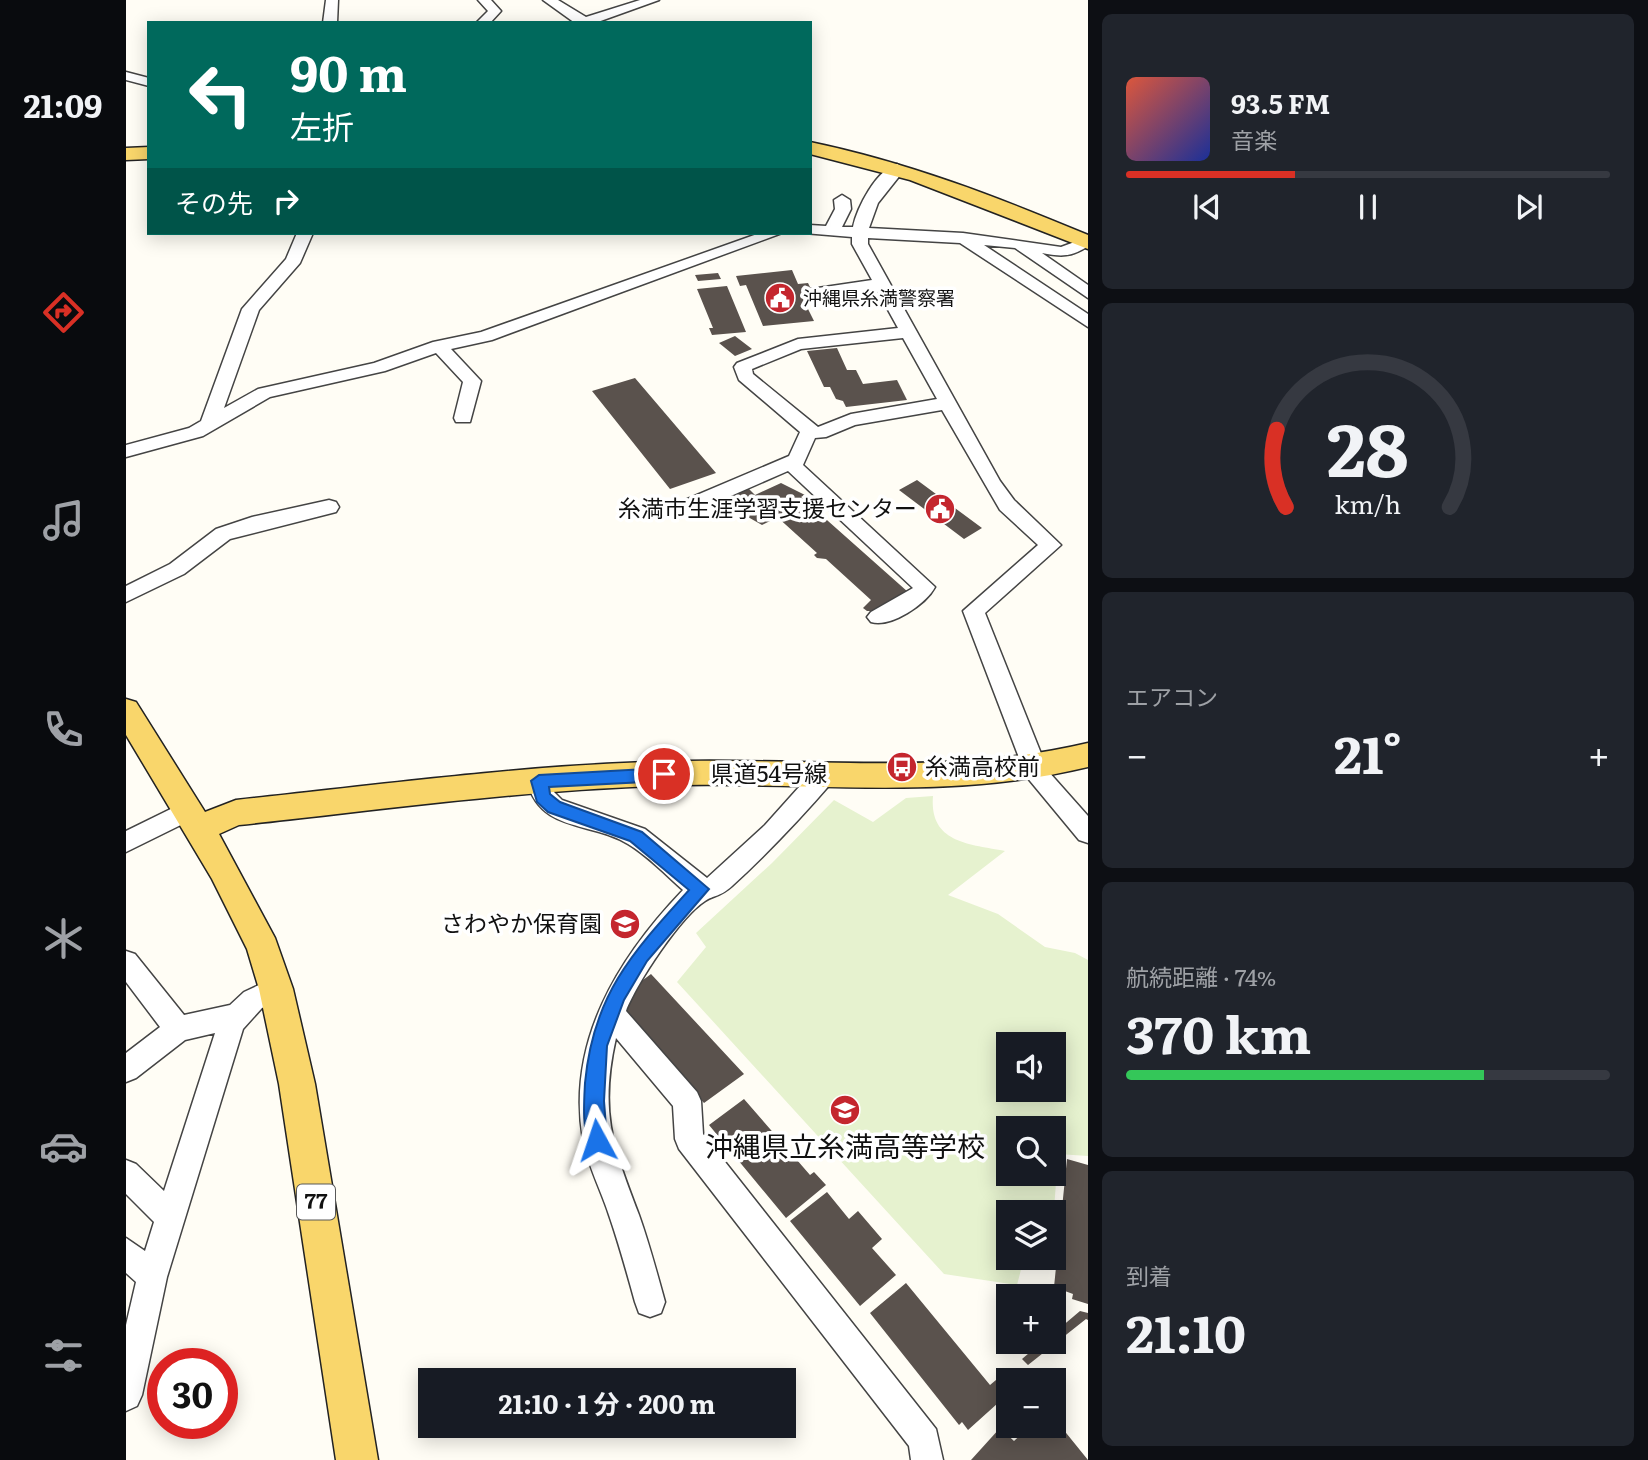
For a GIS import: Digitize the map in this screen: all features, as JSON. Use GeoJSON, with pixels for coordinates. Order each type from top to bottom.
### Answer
{"type":"FeatureCollection","features":[{"type":"Feature","properties":{"kind":"main road"},"geometry":{"type":"LineString","coordinates":[[812,148],[936,181],[1086,242]]}},
{"type":"Feature","properties":{"kind":"main road"},"geometry":{"type":"LineString","coordinates":[[126,153],[147,153]]}},
{"type":"Feature","properties":{"kind":"main road","name":"77"},"geometry":{"type":"LineString","coordinates":[[126,710],[194,819],[263,948],[276,989],[297,1084],[357,1460]]}},
{"type":"Feature","properties":{"kind":"main road","name":"県道54号線"},"geometry":{"type":"LineString","coordinates":[[194,819],[539,781],[687,773],[984,774],[1088,755]]}},
{"type":"Feature","properties":{"kind":"street"},"geometry":{"type":"LineString","coordinates":[[330,21],[332,0]]}},
{"type":"Feature","properties":{"kind":"street"},"geometry":{"type":"LineString","coordinates":[[484,21],[495,11],[485,0]]}},
{"type":"Feature","properties":{"kind":"street"},"geometry":{"type":"LineString","coordinates":[[549,0],[581,21]]}},
{"type":"Feature","properties":{"kind":"street"},"geometry":{"type":"LineString","coordinates":[[590,21],[612,18],[653,0]]}},
{"type":"Feature","properties":{"kind":"street"},"geometry":{"type":"LineString","coordinates":[[126,76],[147,81]]}},
{"type":"Feature","properties":{"kind":"street"},"geometry":{"type":"LineString","coordinates":[[897,169],[867,209],[859,234],[865,256],[1007,505],[1051,545],[974,611],[1038,776],[1088,833]]}},
{"type":"Feature","properties":{"kind":"street"},"geometry":{"type":"LineString","coordinates":[[832,230],[843,209],[842,200]]}},
{"type":"Feature","properties":{"kind":"street"},"geometry":{"type":"LineString","coordinates":[[812,230],[963,238],[1061,252],[1070,251],[1086,242]]}},
{"type":"Feature","properties":{"kind":"street"},"geometry":{"type":"LineString","coordinates":[[209,425],[251,309],[294,260],[305,235]]}},
{"type":"Feature","properties":{"kind":"street"},"geometry":{"type":"LineString","coordinates":[[126,451],[196,432],[264,393],[379,367],[439,346],[498,331],[768,235]]}},
{"type":"Feature","properties":{"kind":"street"},"geometry":{"type":"LineString","coordinates":[[963,238],[1088,322]]}},
{"type":"Feature","properties":{"kind":"street"},"geometry":{"type":"LineString","coordinates":[[1019,244],[1088,293]]}},
{"type":"Feature","properties":{"kind":"street"},"geometry":{"type":"LineString","coordinates":[[817,293],[881,284]]}},
{"type":"Feature","properties":{"kind":"street"},"geometry":{"type":"LineString","coordinates":[[908,332],[798,344],[743,367],[745,376],[811,431],[819,433],[851,420],[948,403]]}},
{"type":"Feature","properties":{"kind":"street"},"geometry":{"type":"LineString","coordinates":[[439,346],[472,381],[463,418]]}},
{"type":"Feature","properties":{"kind":"street"},"geometry":{"type":"LineString","coordinates":[[678,511],[797,460],[804,439],[811,431]]}},
{"type":"Feature","properties":{"kind":"street"},"geometry":{"type":"LineString","coordinates":[[790,463],[925,586],[918,596],[878,618]]}},
{"type":"Feature","properties":{"kind":"street"},"geometry":{"type":"LineString","coordinates":[[126,595],[177,569],[223,534],[252,524],[329,507]]}},
{"type":"Feature","properties":{"kind":"street"},"geometry":{"type":"LineString","coordinates":[[539,781],[543,797],[554,807],[636,836],[700,889],[712,889],[774,832],[825,774]]}},
{"type":"Feature","properties":{"kind":"street"},"geometry":{"type":"LineString","coordinates":[[126,842],[194,819]]}},
{"type":"Feature","properties":{"kind":"street"},"geometry":{"type":"LineString","coordinates":[[650,1302],[630,1230],[597,1140],[594,1101],[598,1046],[616,996],[641,956],[700,889]]}},
{"type":"Feature","properties":{"kind":"street"},"geometry":{"type":"LineString","coordinates":[[126,962],[178,1029]]}},
{"type":"Feature","properties":{"kind":"street"},"geometry":{"type":"LineString","coordinates":[[126,1395],[152,1277],[232,1023],[253,1000],[276,989]]}},
{"type":"Feature","properties":{"kind":"street"},"geometry":{"type":"LineString","coordinates":[[610,1013],[687,1101],[689,1139],[925,1440],[928,1460]]}},
{"type":"Feature","properties":{"kind":"street"},"geometry":{"type":"LineString","coordinates":[[126,1069],[178,1029],[237,1016]]}},
{"type":"Feature","properties":{"kind":"street"},"geometry":{"type":"LineString","coordinates":[[126,1174],[171,1218]]}},
{"type":"Feature","properties":{"kind":"street"},"geometry":{"type":"LineString","coordinates":[[126,1253],[152,1277]]}},
{"type":"Feature","properties":{"kind":"green space"},"geometry":{"type":"Polygon","coordinates":[[[933,796],[933,812],[945,832],[965,843],[1005,851],[948,895],[998,914],[1045,947],[1075,953],[1088,960],[1088,1156],[1066,1155],[1066,1116],[996,1116],[996,1186],[1056,1186],[1055,1200],[996,1200],[996,1270],[1021,1270],[1017,1284],[944,1274],[677,982],[706,947],[696,933],[772,863],[834,800],[873,822],[906,798],[933,796]]]}},
{"type":"Feature","properties":{"kind":"building","name":"沖縄県糸満警察署"},"geometry":{"type":"Polygon","coordinates":[[[792,270],[798,284],[808,283],[815,297],[803,299],[814,321],[763,326],[746,285],[740,286],[736,276],[792,270]]]}},
{"type":"Feature","properties":{"kind":"building"},"geometry":{"type":"Polygon","coordinates":[[[718,273],[721,279],[698,281],[695,275],[718,273]]]}},
{"type":"Feature","properties":{"kind":"building"},"geometry":{"type":"Polygon","coordinates":[[[727,286],[746,332],[712,335],[709,328],[713,328],[697,289],[727,286]]]}},
{"type":"Feature","properties":{"kind":"building"},"geometry":{"type":"Polygon","coordinates":[[[735,336],[752,349],[735,356],[719,343],[735,336]]]}},
{"type":"Feature","properties":{"kind":"building"},"geometry":{"type":"Polygon","coordinates":[[[837,348],[847,370],[856,370],[863,384],[897,380],[907,400],[846,407],[843,401],[836,399],[830,387],[824,387],[807,351],[837,348]]]}},
{"type":"Feature","properties":{"kind":"building"},"geometry":{"type":"Polygon","coordinates":[[[635,378],[716,473],[670,489],[592,391],[635,378]]]}},
{"type":"Feature","properties":{"kind":"building","name":"糸満市生涯学習支援センター"},"geometry":{"type":"Polygon","coordinates":[[[917,480],[982,528],[964,539],[899,490],[917,480]]]}},
{"type":"Feature","properties":{"kind":"building"},"geometry":{"type":"Polygon","coordinates":[[[781,483],[805,495],[801,497],[908,592],[873,611],[867,611],[863,608],[871,600],[826,559],[817,558],[814,555],[817,553],[775,515],[772,516],[774,519],[762,525],[748,517],[750,516],[729,496],[747,487],[755,495],[781,483]]]}},
{"type":"Feature","properties":{"kind":"building"},"geometry":{"type":"Polygon","coordinates":[[[651,974],[744,1074],[704,1103],[620,1007],[631,989],[651,974]]]}},
{"type":"Feature","properties":{"kind":"building"},"geometry":{"type":"Polygon","coordinates":[[[744,1099],[810,1175],[814,1172],[826,1185],[786,1218],[709,1125],[744,1099]]]}},
{"type":"Feature","properties":{"kind":"building"},"geometry":{"type":"Polygon","coordinates":[[[1067,1159],[1088,1165],[1088,1304],[1072,1299],[1073,1294],[1066,1291],[1066,1284],[1054,1284],[1056,1270],[1066,1270],[1066,1200],[1063,1200],[1067,1159]]]}},
{"type":"Feature","properties":{"kind":"building"},"geometry":{"type":"Polygon","coordinates":[[[827,1192],[849,1219],[858,1211],[882,1239],[872,1248],[896,1275],[860,1306],[790,1221],[827,1192]]]}},
{"type":"Feature","properties":{"kind":"building"},"geometry":{"type":"Polygon","coordinates":[[[906,1283],[990,1385],[996,1380],[996,1405],[968,1430],[962,1422],[959,1425],[870,1313],[906,1283]]]}},
{"type":"Feature","properties":{"kind":"building"},"geometry":{"type":"Polygon","coordinates":[[[1080,1311],[1088,1313],[1088,1320],[1066,1335],[1066,1323],[1080,1311]]]}},
{"type":"Feature","properties":{"kind":"building"},"geometry":{"type":"Polygon","coordinates":[[[1028,1354],[1042,1354],[1028,1365],[1022,1359],[1028,1354]]]}},
{"type":"Feature","properties":{"kind":"building"},"geometry":{"type":"Polygon","coordinates":[[[996,1432],[996,1438],[1011,1438],[1014,1441],[1017,1438],[1066,1438],[1066,1433],[1088,1460],[971,1460],[996,1432]]]}},
{"type":"Feature","properties":{"kind":"place","name":"沖縄県糸満警察署"},"geometry":{"type":"Point","coordinates":[780,298]}},
{"type":"Feature","properties":{"kind":"place","name":"糸満市生涯学習支援センター"},"geometry":{"type":"Point","coordinates":[940,509]}},
{"type":"Feature","properties":{"kind":"place","name":"糸満高校前"},"geometry":{"type":"Point","coordinates":[902,767]}},
{"type":"Feature","properties":{"kind":"place","name":"さわやか保育園"},"geometry":{"type":"Point","coordinates":[625,924]}},
{"type":"Feature","properties":{"kind":"place","name":"沖縄県立糸満高等学校"},"geometry":{"type":"Point","coordinates":[845,1110]}},
{"type":"Feature","properties":{"kind":"route"},"geometry":{"type":"LineString","coordinates":[[597,1140],[594,1101],[598,1046],[616,996],[641,956],[700,889],[688,876],[636,836],[554,807],[543,797],[539,781],[664,774]]}}]}
